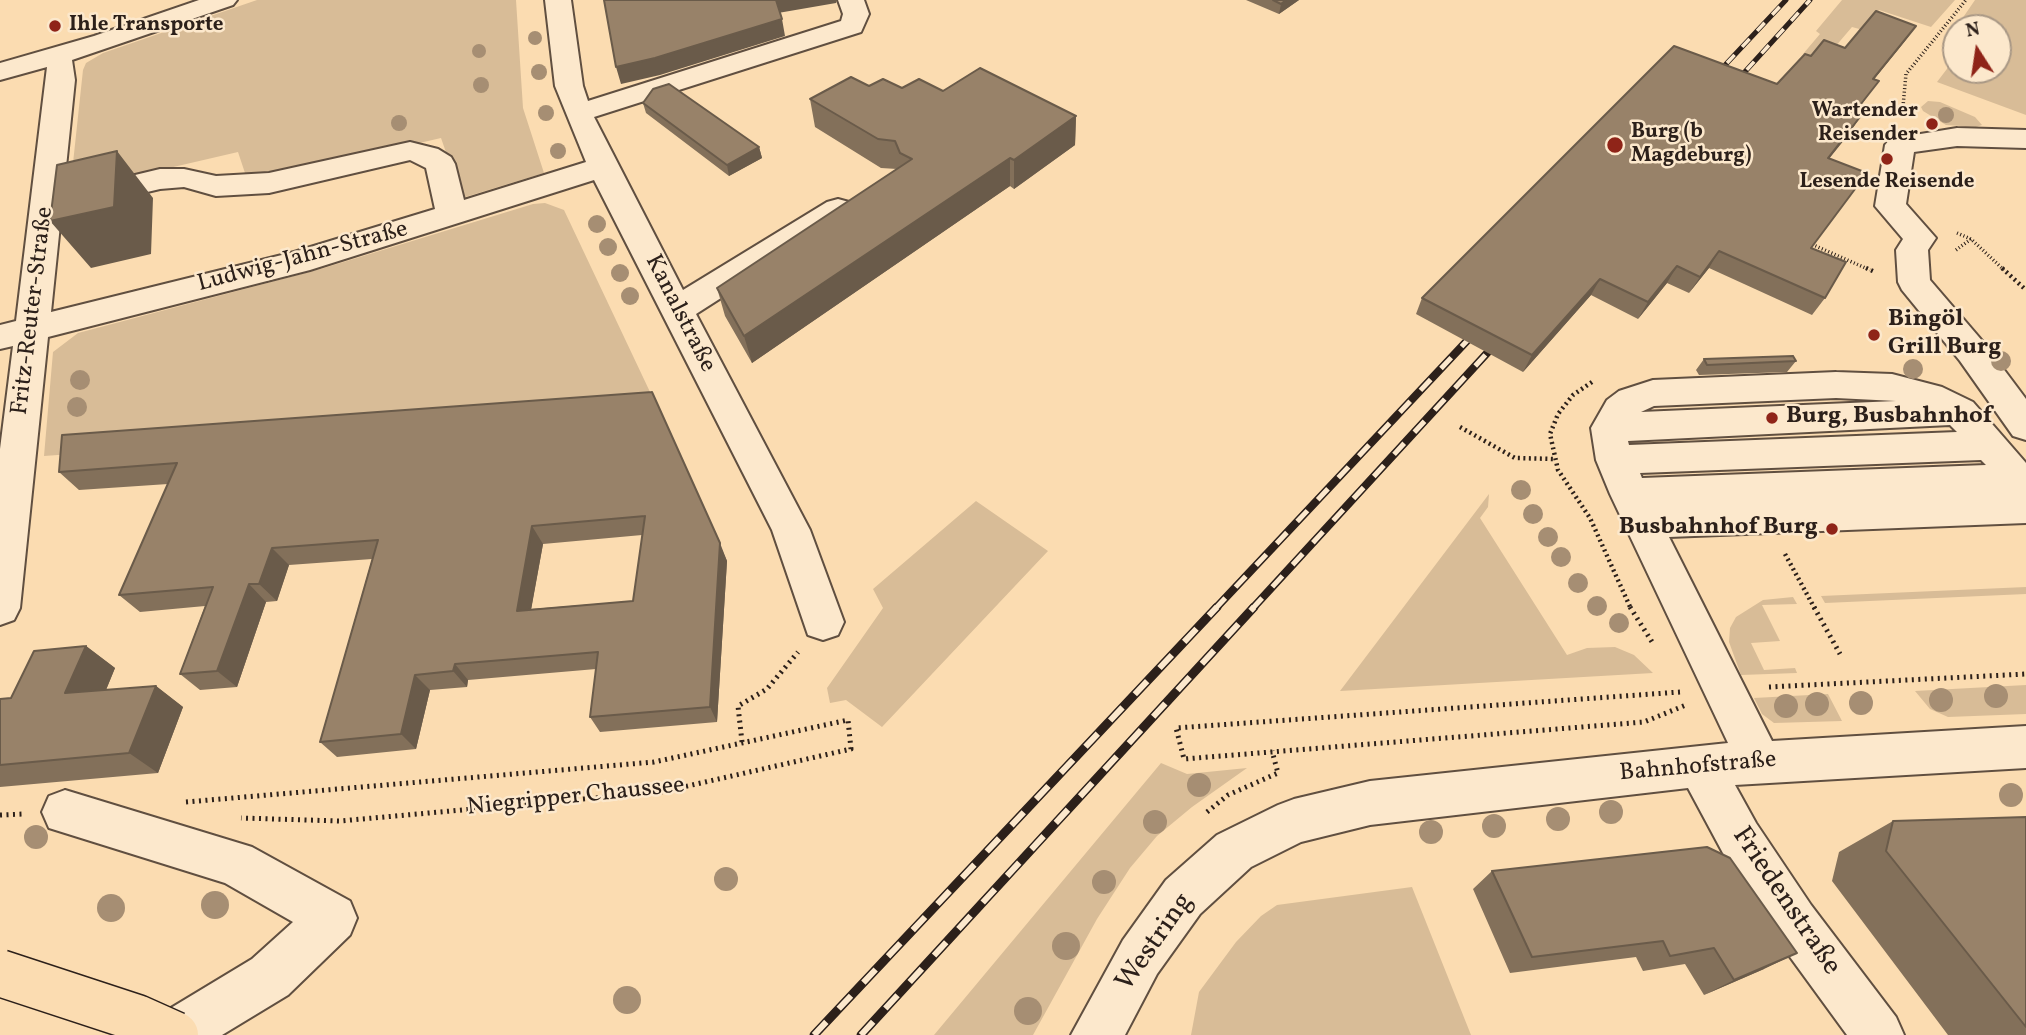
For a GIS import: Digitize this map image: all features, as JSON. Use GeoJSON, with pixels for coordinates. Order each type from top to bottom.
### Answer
{"type":"FeatureCollection","features":[{"type":"Feature","properties":{"kind":"main road"},"geometry":{"type":"LineString","coordinates":[[0,973],[136,1018],[174,1035]]}},
{"type":"Feature","properties":{"kind":"street"},"geometry":{"type":"LineString","coordinates":[[0,72],[57,57],[224,0]]}},
{"type":"Feature","properties":{"kind":"street","name":"Kanalstraße"},"geometry":{"type":"LineString","coordinates":[[558,0],[569,86],[578,113],[603,167],[791,530],[823,622]]}},
{"type":"Feature","properties":{"kind":"street"},"geometry":{"type":"LineString","coordinates":[[578,113],[852,26],[856,14],[850,0]]}},
{"type":"Feature","properties":{"kind":"street","name":"Fritz-Reuter-Straße"},"geometry":{"type":"LineString","coordinates":[[0,608],[15,333],[46,207],[61,80],[61,67],[57,57]]}},
{"type":"Feature","properties":{"kind":"street"},"geometry":{"type":"LineString","coordinates":[[2026,139],[1957,137],[1900,145],[1890,206],[1920,238],[1912,250],[1914,282],[1972,352],[2026,426]]}},
{"type":"Feature","properties":{"kind":"street"},"geometry":{"type":"LineString","coordinates":[[46,207],[160,179],[184,178],[216,186],[269,183],[410,151],[428,155],[440,163],[452,216]]}},
{"type":"Feature","properties":{"kind":"street","name":"Ludwig-Jahn-Straße"},"geometry":{"type":"LineString","coordinates":[[15,333],[299,261],[452,216],[603,167]]}},
{"type":"Feature","properties":{"kind":"street"},"geometry":{"type":"LineString","coordinates":[[677,310],[863,194]]}},
{"type":"Feature","properties":{"kind":"street"},"geometry":{"type":"LineString","coordinates":[[1624,476],[1714,421],[1960,412],[1991,445],[2023,492]]}},
{"type":"Feature","properties":{"kind":"street"},"geometry":{"type":"LineString","coordinates":[[1624,476],[1991,445]]}},
{"type":"Feature","properties":{"kind":"street"},"geometry":{"type":"LineString","coordinates":[[1624,476],[2023,492]]}},
{"type":"Feature","properties":{"kind":"street"},"geometry":{"type":"LineString","coordinates":[[1624,476],[1690,621],[1759,761]]}},
{"type":"Feature","properties":{"kind":"street","name":"Bahnhofstraße"},"geometry":{"type":"LineString","coordinates":[[1370,803],[1700,766],[2026,747]]}},
{"type":"Feature","properties":{"kind":"street","name":"Friedenstraße"},"geometry":{"type":"LineString","coordinates":[[1700,766],[1740,839],[1787,911],[1878,1035]]}},
{"type":"Feature","properties":{"kind":"street","name":"Westring"},"geometry":{"type":"LineString","coordinates":[[1105,1032],[1140,957],[1183,897],[1214,868],[1246,845],[1294,821],[1370,803]]}},
{"type":"Feature","properties":{"kind":"street"},"geometry":{"type":"LineString","coordinates":[[65,812],[235,863],[332,918],[270,977],[174,1035]]}},
{"type":"Feature","properties":{"kind":"path"},"geometry":{"type":"LineString","coordinates":[[1900,145],[1906,74],[1966,0]]}},
{"type":"Feature","properties":{"kind":"path"},"geometry":{"type":"LineString","coordinates":[[1890,206],[1971,239],[2026,290]]}},
{"type":"Feature","properties":{"kind":"path"},"geometry":{"type":"LineString","coordinates":[[1952,253],[1971,239]]}},
{"type":"Feature","properties":{"kind":"path"},"geometry":{"type":"LineString","coordinates":[[1460,427],[1515,458],[1555,459]]}},
{"type":"Feature","properties":{"kind":"path"},"geometry":{"type":"LineString","coordinates":[[174,803],[654,762],[743,742],[738,706],[767,689],[823,622]]}},
{"type":"Feature","properties":{"kind":"path"},"geometry":{"type":"LineString","coordinates":[[1723,690],[1644,722],[1184,759],[1176,728],[1723,690],[2026,674]]}},
{"type":"Feature","properties":{"kind":"path","name":"Niegripper Chaussee"},"geometry":{"type":"LineString","coordinates":[[340,821],[661,792],[851,749],[848,720],[743,742]]}},
{"type":"Feature","properties":{"kind":"shaded area"},"geometry":{"type":"Polygon","coordinates":[[[257,0],[516,0],[523,108],[544,173],[462,198],[441,138],[264,179],[246,176],[238,152],[70,191],[83,70],[86,63],[103,53],[257,0]]]}},
{"type":"Feature","properties":{"kind":"shaded area"},"geometry":{"type":"Polygon","coordinates":[[[1842,0],[1955,0],[1931,27],[1879,10],[1863,30],[1852,27],[1823,61],[1803,54],[1820,34],[1816,31],[1842,0]]]}},
{"type":"Feature","properties":{"kind":"shaded area"},"geometry":{"type":"Polygon","coordinates":[[[1975,0],[2026,0],[2026,115],[1942,84],[2012,84],[2012,14],[1965,14],[1975,0]]]}},
{"type":"Feature","properties":{"kind":"shaded area"},"geometry":{"type":"Polygon","coordinates":[[[1928,101],[1940,102],[1975,117],[1982,125],[1946,125],[1923,111],[1921,107],[1928,101]]]}},
{"type":"Feature","properties":{"kind":"shaded area"},"geometry":{"type":"Polygon","coordinates":[[[545,203],[564,210],[659,411],[44,456],[53,352],[78,333],[324,268],[533,204],[545,203]]]}},
{"type":"Feature","properties":{"kind":"shaded area"},"geometry":{"type":"Polygon","coordinates":[[[1489,494],[1488,507],[1480,518],[1567,655],[1587,648],[1615,647],[1634,655],[1653,673],[1340,691],[1489,494]]]}},
{"type":"Feature","properties":{"kind":"shaded area"},"geometry":{"type":"Polygon","coordinates":[[[976,501],[1048,551],[882,727],[846,700],[830,703],[827,688],[883,608],[873,589],[976,501]]]}},
{"type":"Feature","properties":{"kind":"shaded area"},"geometry":{"type":"Polygon","coordinates":[[[2026,587],[2026,594],[1825,603],[1821,596],[2026,587]]]}},
{"type":"Feature","properties":{"kind":"shaded area"},"geometry":{"type":"Polygon","coordinates":[[[1793,597],[1797,604],[1762,605],[1780,641],[1751,643],[1764,670],[1795,668],[1797,673],[1741,675],[1729,642],[1730,628],[1736,617],[1763,600],[1793,597]]]}},
{"type":"Feature","properties":{"kind":"shaded area"},"geometry":{"type":"Polygon","coordinates":[[[2026,685],[2026,714],[1948,717],[1930,709],[1915,691],[2026,685]]]}},
{"type":"Feature","properties":{"kind":"shaded area"},"geometry":{"type":"Polygon","coordinates":[[[1828,694],[1842,721],[1774,723],[1762,714],[1754,698],[1828,694]]]}},
{"type":"Feature","properties":{"kind":"shaded area"},"geometry":{"type":"Polygon","coordinates":[[[1161,763],[1187,774],[1247,768],[1157,836],[1130,868],[1097,919],[1033,1035],[934,1035],[1161,763]]]}},
{"type":"Feature","properties":{"kind":"shaded area"},"geometry":{"type":"Polygon","coordinates":[[[1412,887],[1471,1035],[1191,1035],[1199,992],[1236,942],[1261,916],[1277,905],[1412,887]]]}},
{"type":"Feature","properties":{"kind":"building"},"geometry":{"type":"Polygon","coordinates":[[[604,0],[776,0],[782,19],[655,58],[616,67],[604,0]]]}},
{"type":"Feature","properties":{"kind":"building"},"geometry":{"type":"Polygon","coordinates":[[[1876,11],[1916,26],[1873,79],[1879,81],[1853,114],[1860,117],[1828,158],[1867,173],[1811,248],[1846,262],[1825,298],[1719,251],[1700,277],[1677,266],[1648,302],[1600,279],[1532,355],[1422,298],[1674,46],[1777,84],[1805,54],[1811,56],[1824,40],[1845,48],[1876,11]]]}},
{"type":"Feature","properties":{"kind":"building"},"geometry":{"type":"Polygon","coordinates":[[[980,68],[1076,116],[1014,160],[1010,158],[744,336],[717,288],[912,159],[900,153],[895,141],[878,139],[810,99],[851,77],[869,86],[883,79],[902,88],[919,79],[943,91],[980,68]]]}},
{"type":"Feature","properties":{"kind":"building"},"geometry":{"type":"Polygon","coordinates":[[[669,84],[759,147],[727,165],[643,103],[653,89],[669,84]]]}},
{"type":"Feature","properties":{"kind":"building"},"geometry":{"type":"Polygon","coordinates":[[[117,151],[114,207],[50,221],[57,165],[117,151]]]}},
{"type":"Feature","properties":{"kind":"building"},"geometry":{"type":"Polygon","coordinates":[[[1793,356],[1796,361],[1707,365],[1704,359],[1793,356]]]}},
{"type":"Feature","properties":{"kind":"building"},"geometry":{"type":"Polygon","coordinates":[[[652,392],[720,543],[710,707],[590,717],[598,652],[455,664],[453,671],[415,675],[401,734],[320,742],[378,540],[272,548],[259,584],[249,584],[217,671],[180,674],[213,587],[119,595],[177,463],[59,472],[62,435],[652,392]],[[645,516],[532,526],[517,611],[633,601],[645,516]]]}},
{"type":"Feature","properties":{"kind":"building"},"geometry":{"type":"Polygon","coordinates":[[[86,646],[65,693],[156,686],[129,753],[0,765],[0,699],[11,698],[34,651],[86,646]]]}},
{"type":"Feature","properties":{"kind":"building"},"geometry":{"type":"Polygon","coordinates":[[[2026,817],[2026,1027],[1886,851],[1893,821],[2026,817]]]}},
{"type":"Feature","properties":{"kind":"building"},"geometry":{"type":"Polygon","coordinates":[[[1707,847],[1730,858],[1797,953],[1734,980],[1714,948],[1670,956],[1663,941],[1532,957],[1492,871],[1707,847]]]}},
{"type":"Feature","properties":{"kind":"railway"},"geometry":{"type":"LineString","coordinates":[[1712,79],[1786,0]]}},
{"type":"Feature","properties":{"kind":"railway"},"geometry":{"type":"LineString","coordinates":[[1732,86],[1810,0]]}},
{"type":"Feature","properties":{"kind":"railway"},"geometry":{"type":"LineString","coordinates":[[1215,609],[1480,327]]}},
{"type":"Feature","properties":{"kind":"railway"},"geometry":{"type":"LineString","coordinates":[[1252,609],[1500,339]]}},
{"type":"Feature","properties":{"kind":"railway"},"geometry":{"type":"LineString","coordinates":[[814,1035],[1217,607]]}},
{"type":"Feature","properties":{"kind":"railway"},"geometry":{"type":"LineString","coordinates":[[861,1035],[1254,607]]}},
{"type":"Feature","properties":{"kind":"place","name":"Ihle Transporte"},"geometry":{"type":"Point","coordinates":[55,26]}},
{"type":"Feature","properties":{"kind":"place","name":"Wartender Reisender"},"geometry":{"type":"Point","coordinates":[1932,124]}},
{"type":"Feature","properties":{"kind":"place","name":"Burg (b Magdeburg)"},"geometry":{"type":"Point","coordinates":[1615,145]}},
{"type":"Feature","properties":{"kind":"place","name":"Lesende Reisende"},"geometry":{"type":"Point","coordinates":[1887,159]}},
{"type":"Feature","properties":{"kind":"place","name":"Bingöl Grill Burg"},"geometry":{"type":"Point","coordinates":[1874,335]}},
{"type":"Feature","properties":{"kind":"place","name":"Burg, Busbahnhof"},"geometry":{"type":"Point","coordinates":[1772,418]}},
{"type":"Feature","properties":{"kind":"place","name":"Busbahnhof Burg"},"geometry":{"type":"Point","coordinates":[1832,529]}}]}
